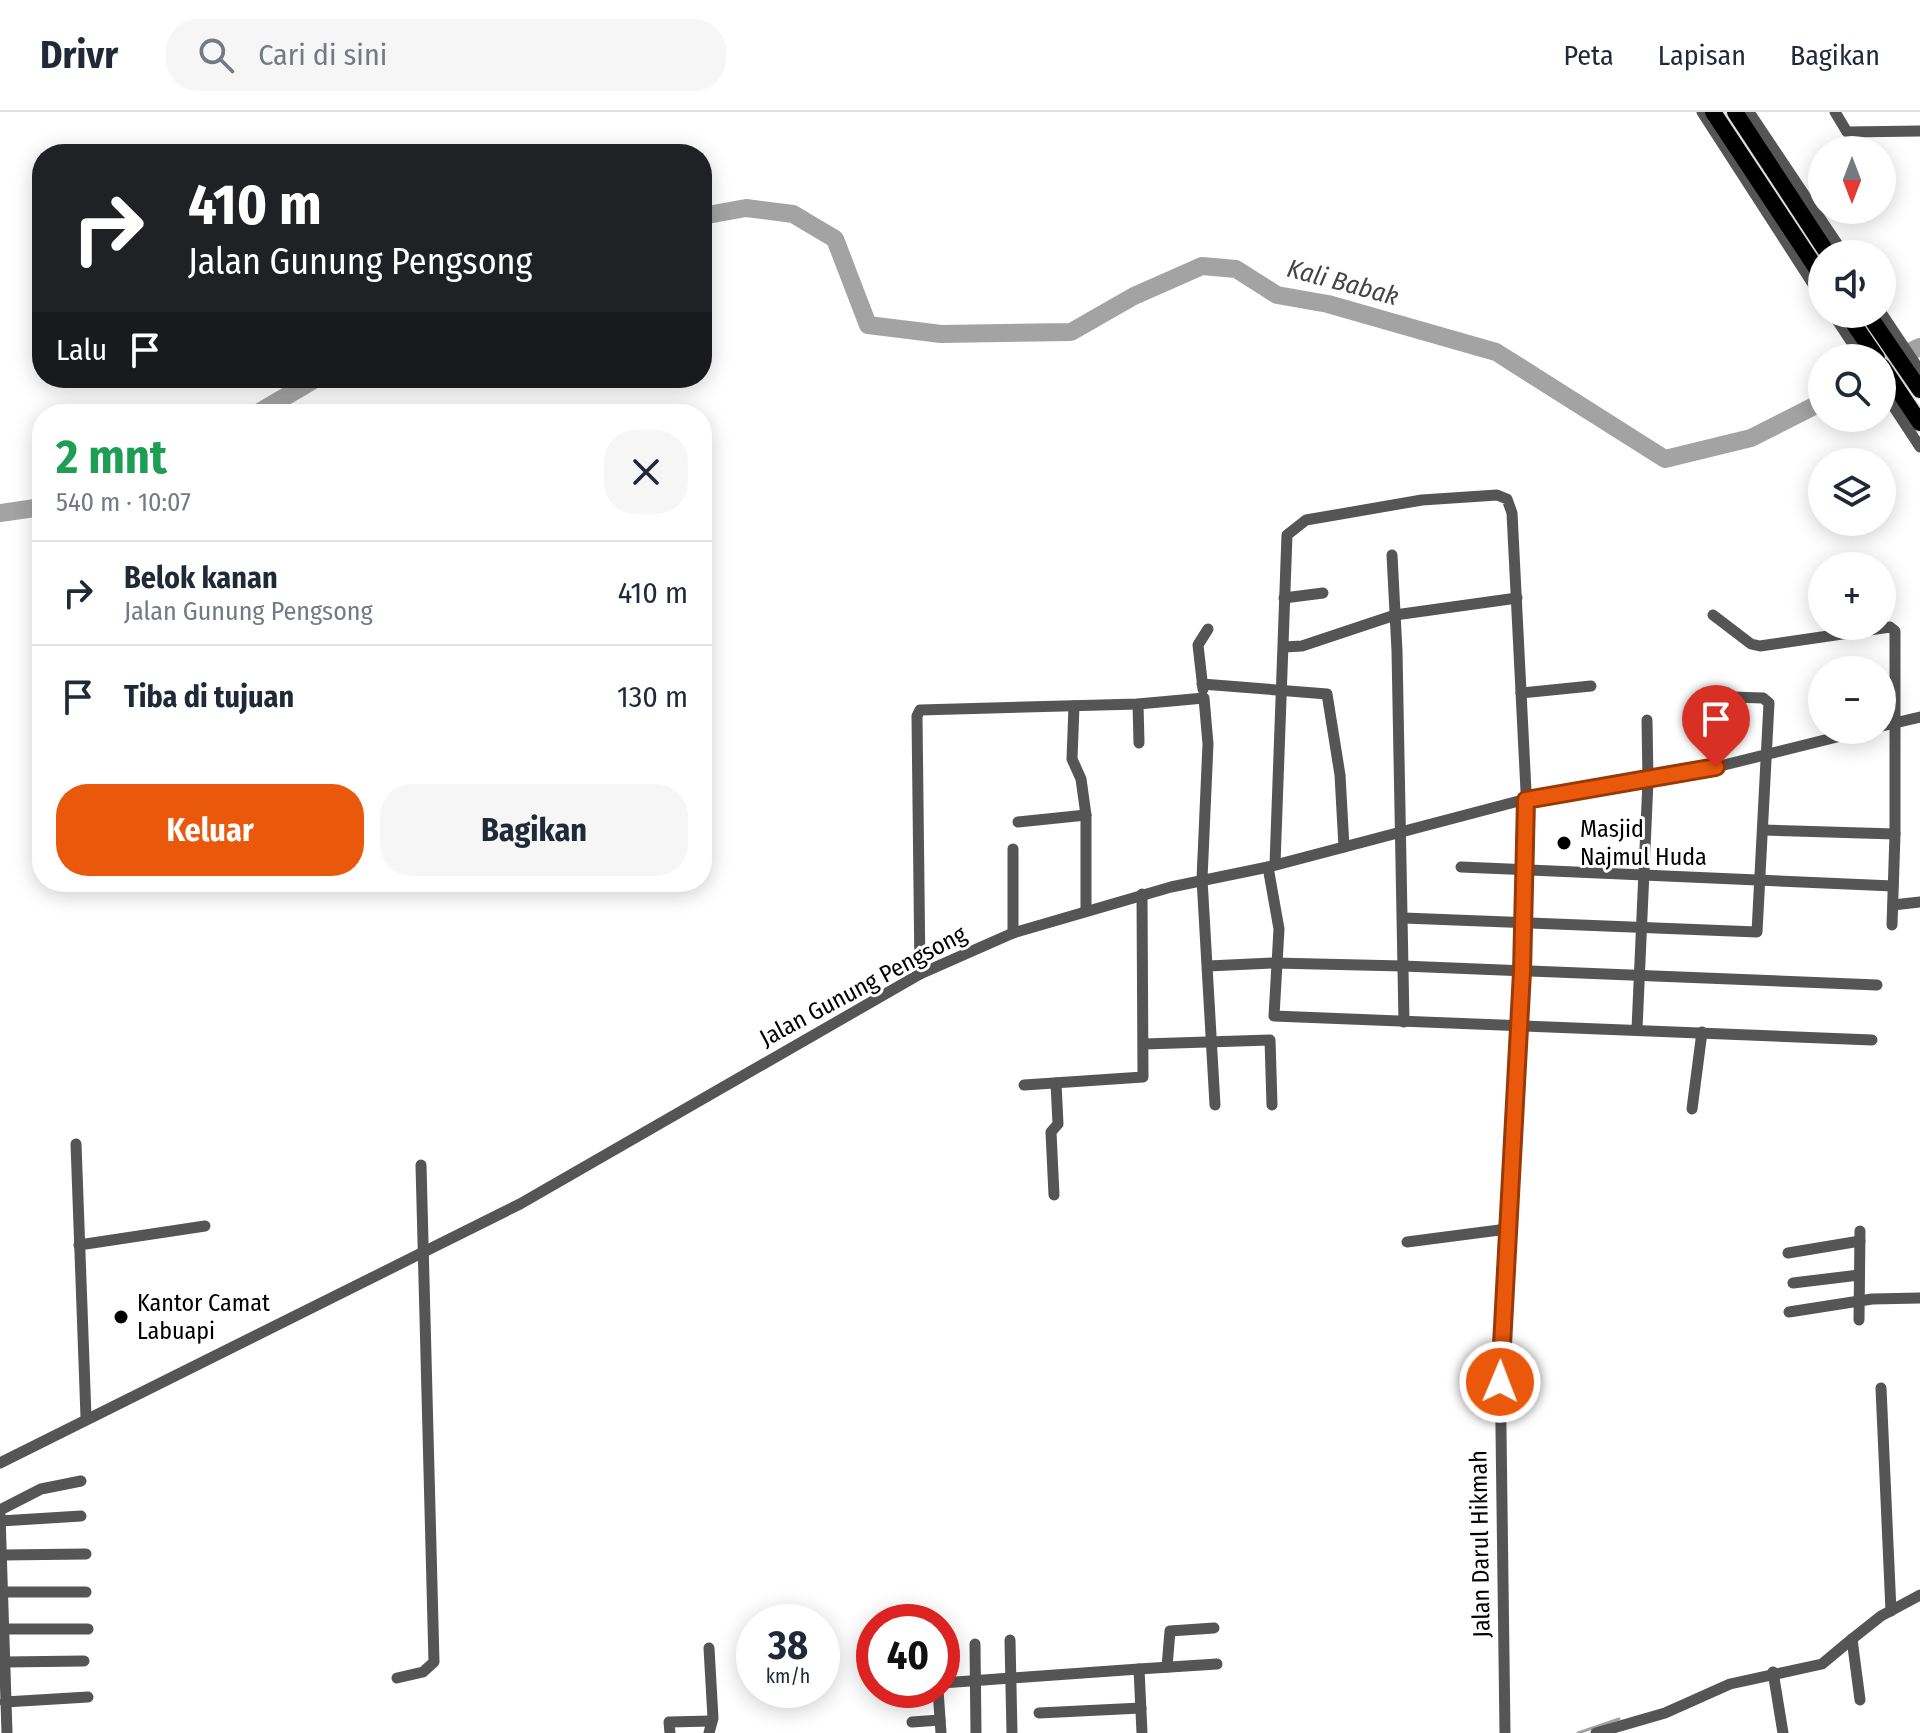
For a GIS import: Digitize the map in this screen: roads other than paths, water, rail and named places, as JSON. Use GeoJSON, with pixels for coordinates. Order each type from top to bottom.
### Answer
{"type":"FeatureCollection","features":[{"type":"Feature","properties":{"kind":"highway"},"geometry":{"type":"LineString","coordinates":[[1713,112],[1808,264]]}},
{"type":"Feature","properties":{"kind":"highway"},"geometry":{"type":"LineString","coordinates":[[1735,112],[1819,240]]}},
{"type":"Feature","properties":{"kind":"highway"},"geometry":{"type":"LineString","coordinates":[[1878,328],[1920,390]]}},
{"type":"Feature","properties":{"kind":"highway"},"geometry":{"type":"LineString","coordinates":[[1896,392],[1916,428]]}},
{"type":"Feature","properties":{"kind":"street"},"geometry":{"type":"LineString","coordinates":[[1702,112],[1787,234]]}},
{"type":"Feature","properties":{"kind":"street"},"geometry":{"type":"LineString","coordinates":[[1749,112],[1835,240]]}},
{"type":"Feature","properties":{"kind":"street"},"geometry":{"type":"LineString","coordinates":[[1835,112],[1847,132],[1920,131]]}},
{"type":"Feature","properties":{"kind":"street"},"geometry":{"type":"LineString","coordinates":[[1891,328],[1920,371]]}},
{"type":"Feature","properties":{"kind":"street"},"geometry":{"type":"LineString","coordinates":[[1896,405],[1916,428],[1920,447]]}},
{"type":"Feature","properties":{"kind":"street","name":"Jalan Darul Hikmah"},"geometry":{"type":"LineString","coordinates":[[1404,1022],[1274,1016],[1274,963],[1279,929],[1272,866],[1287,535],[1306,520],[1422,500],[1497,495],[1511,506],[1526,800],[1522,972],[1500,1354],[1505,1733]]}},
{"type":"Feature","properties":{"kind":"street"},"geometry":{"type":"LineString","coordinates":[[1392,555],[1404,918],[1404,1022],[1872,1040]]}},
{"type":"Feature","properties":{"kind":"street"},"geometry":{"type":"LineString","coordinates":[[1284,598],[1323,593]]}},
{"type":"Feature","properties":{"kind":"street"},"geometry":{"type":"LineString","coordinates":[[1284,647],[1302,646],[1395,615],[1517,598]]}},
{"type":"Feature","properties":{"kind":"street"},"geometry":{"type":"LineString","coordinates":[[1713,615],[1751,644],[1760,646],[1892,628],[1891,656]]}},
{"type":"Feature","properties":{"kind":"street"},"geometry":{"type":"LineString","coordinates":[[1208,629],[1198,645],[1208,744],[1202,879],[1215,1105]]}},
{"type":"Feature","properties":{"kind":"street"},"geometry":{"type":"LineString","coordinates":[[1202,684],[1328,696],[1340,775],[1344,847]]}},
{"type":"Feature","properties":{"kind":"street"},"geometry":{"type":"LineString","coordinates":[[1521,693],[1591,686]]}},
{"type":"Feature","properties":{"kind":"street"},"geometry":{"type":"LineString","coordinates":[[1404,918],[1755,933],[1759,927],[1768,756],[1767,700],[1700,696]]}},
{"type":"Feature","properties":{"kind":"street"},"geometry":{"type":"LineString","coordinates":[[920,974],[918,712],[1138,704],[1204,698]]}},
{"type":"Feature","properties":{"kind":"street"},"geometry":{"type":"LineString","coordinates":[[1138,704],[1139,743]]}},
{"type":"Feature","properties":{"kind":"street"},"geometry":{"type":"LineString","coordinates":[[1074,706],[1072,759],[1081,779],[1086,815],[1086,909]]}},
{"type":"Feature","properties":{"kind":"street"},"geometry":{"type":"LineString","coordinates":[[1896,723],[1920,717]]}},
{"type":"Feature","properties":{"kind":"street"},"geometry":{"type":"LineString","coordinates":[[1637,1029],[1645,876],[1647,720]]}},
{"type":"Feature","properties":{"kind":"street","name":"Jalan Gunung Pengsong"},"geometry":{"type":"LineString","coordinates":[[0,1463],[86,1417],[559,1183],[920,974],[1013,933],[1142,894],[1272,866],[1526,800],[1648,781],[1813,744]]}},
{"type":"Feature","properties":{"kind":"street"},"geometry":{"type":"LineString","coordinates":[[1889,744],[1895,834],[1892,925]]}},
{"type":"Feature","properties":{"kind":"street"},"geometry":{"type":"LineString","coordinates":[[1018,822],[1086,815]]}},
{"type":"Feature","properties":{"kind":"street"},"geometry":{"type":"LineString","coordinates":[[1763,830],[1895,834]]}},
{"type":"Feature","properties":{"kind":"street"},"geometry":{"type":"LineString","coordinates":[[1013,849],[1013,933]]}},
{"type":"Feature","properties":{"kind":"street"},"geometry":{"type":"LineString","coordinates":[[1461,867],[1893,886]]}},
{"type":"Feature","properties":{"kind":"street"},"geometry":{"type":"LineString","coordinates":[[1024,1085],[1143,1077],[1142,894]]}},
{"type":"Feature","properties":{"kind":"street"},"geometry":{"type":"LineString","coordinates":[[1893,905],[1920,902]]}},
{"type":"Feature","properties":{"kind":"street"},"geometry":{"type":"LineString","coordinates":[[1208,966],[1274,963],[1403,966],[1877,985]]}},
{"type":"Feature","properties":{"kind":"street"},"geometry":{"type":"LineString","coordinates":[[1692,1109],[1702,1032]]}},
{"type":"Feature","properties":{"kind":"street"},"geometry":{"type":"LineString","coordinates":[[1144,1044],[1272,1041],[1272,1105]]}},
{"type":"Feature","properties":{"kind":"street"},"geometry":{"type":"LineString","coordinates":[[1054,1195],[1051,1132],[1058,1124],[1056,1083]]}},
{"type":"Feature","properties":{"kind":"street"},"geometry":{"type":"LineString","coordinates":[[76,1144],[86,1417]]}},
{"type":"Feature","properties":{"kind":"street"},"geometry":{"type":"LineString","coordinates":[[397,1678],[423,1672],[434,1662],[421,1165]]}},
{"type":"Feature","properties":{"kind":"street"},"geometry":{"type":"LineString","coordinates":[[79,1245],[205,1226]]}},
{"type":"Feature","properties":{"kind":"street"},"geometry":{"type":"LineString","coordinates":[[1407,1242],[1507,1229]]}},
{"type":"Feature","properties":{"kind":"street"},"geometry":{"type":"LineString","coordinates":[[1788,1253],[1860,1236],[1859,1320]]}},
{"type":"Feature","properties":{"kind":"street"},"geometry":{"type":"LineString","coordinates":[[1793,1283],[1859,1275]]}},
{"type":"Feature","properties":{"kind":"street"},"geometry":{"type":"LineString","coordinates":[[1789,1312],[1859,1301],[1920,1298]]}},
{"type":"Feature","properties":{"kind":"street"},"geometry":{"type":"LineString","coordinates":[[1881,1388],[1891,1611]]}},
{"type":"Feature","properties":{"kind":"street"},"geometry":{"type":"LineString","coordinates":[[0,1516],[41,1489],[81,1481]]}},
{"type":"Feature","properties":{"kind":"street"},"geometry":{"type":"LineString","coordinates":[[0,1516],[81,1516]]}},
{"type":"Feature","properties":{"kind":"street"},"geometry":{"type":"LineString","coordinates":[[0,1516],[7,1733]]}},
{"type":"Feature","properties":{"kind":"street"},"geometry":{"type":"LineString","coordinates":[[3,1555],[86,1554]]}},
{"type":"Feature","properties":{"kind":"street"},"geometry":{"type":"LineString","coordinates":[[3,1592],[86,1592]]}},
{"type":"Feature","properties":{"kind":"street"},"geometry":{"type":"LineString","coordinates":[[1596,1733],[1649,1718],[1706,1692],[1773,1672],[1822,1664],[1891,1611],[1920,1595]]}},
{"type":"Feature","properties":{"kind":"street"},"geometry":{"type":"LineString","coordinates":[[1167,1667],[1170,1631],[1214,1628]]}},
{"type":"Feature","properties":{"kind":"street"},"geometry":{"type":"LineString","coordinates":[[4,1629],[88,1629]]}},
{"type":"Feature","properties":{"kind":"street"},"geometry":{"type":"LineString","coordinates":[[1852,1639],[1860,1700]]}},
{"type":"Feature","properties":{"kind":"street"},"geometry":{"type":"LineString","coordinates":[[1010,1640],[1012,1733]]}},
{"type":"Feature","properties":{"kind":"street"},"geometry":{"type":"LineString","coordinates":[[975,1644],[976,1733]]}},
{"type":"Feature","properties":{"kind":"street"},"geometry":{"type":"LineString","coordinates":[[670,1733],[669,1722],[710,1727],[709,1648]]}},
{"type":"Feature","properties":{"kind":"street"},"geometry":{"type":"LineString","coordinates":[[5,1662],[84,1661]]}},
{"type":"Feature","properties":{"kind":"street"},"geometry":{"type":"LineString","coordinates":[[960,1681],[1217,1664]]}},
{"type":"Feature","properties":{"kind":"street"},"geometry":{"type":"LineString","coordinates":[[1139,1669],[1142,1733]]}},
{"type":"Feature","properties":{"kind":"street"},"geometry":{"type":"LineString","coordinates":[[1773,1672],[1783,1733]]}},
{"type":"Feature","properties":{"kind":"street"},"geometry":{"type":"LineString","coordinates":[[5,1702],[88,1697]]}},
{"type":"Feature","properties":{"kind":"street"},"geometry":{"type":"LineString","coordinates":[[1039,1713],[1141,1708]]}},
{"type":"Feature","properties":{"kind":"street"},"geometry":{"type":"LineString","coordinates":[[912,1722],[940,1727]]}},
{"type":"Feature","properties":{"kind":"waterway","name":"Kali Babak"},"geometry":{"type":"LineString","coordinates":[[712,214],[746,208],[793,214],[835,239],[868,325],[941,334],[1071,332],[1134,296],[1202,266],[1236,269],[1277,295],[1328,304],[1496,352],[1665,459],[1751,438],[1808,409]]}},
{"type":"Feature","properties":{"kind":"waterway","name":"Kali Babak"},"geometry":{"type":"LineString","coordinates":[[1896,358],[1920,347]]}},
{"type":"Feature","properties":{"kind":"waterway","name":"Kali Babak"},"geometry":{"type":"LineString","coordinates":[[273,404],[300,388]]}},
{"type":"Feature","properties":{"kind":"waterway","name":"Kali Babak"},"geometry":{"type":"LineString","coordinates":[[0,513],[32,508]]}},
{"type":"Feature","properties":{"kind":"waterway"},"geometry":{"type":"LineString","coordinates":[[1578,1733],[1619,1719]]}},
{"type":"Feature","properties":{"kind":"place","name":"Masjid Najmul Huda"},"geometry":{"type":"Point","coordinates":[1564,843]}},
{"type":"Feature","properties":{"kind":"place","name":"Kantor Camat Labuapi"},"geometry":{"type":"Point","coordinates":[121,1317]}}]}
